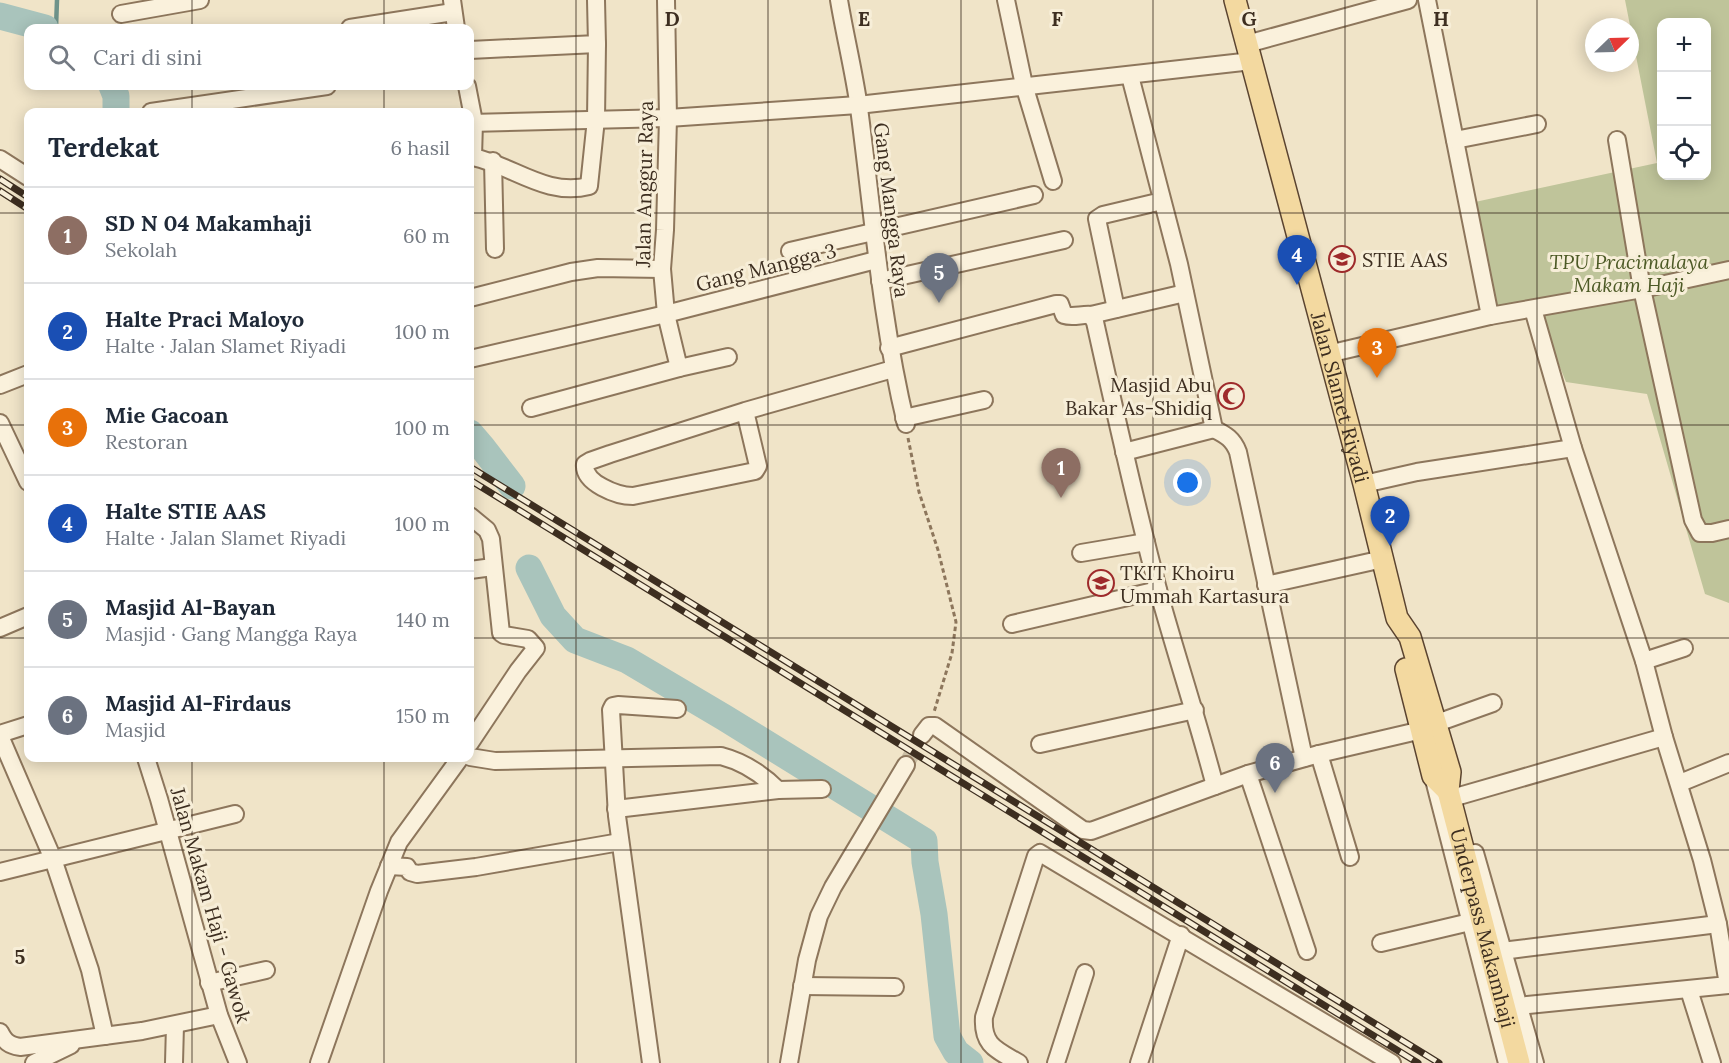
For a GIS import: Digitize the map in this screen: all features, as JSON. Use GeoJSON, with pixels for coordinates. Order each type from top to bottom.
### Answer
{"type":"FeatureCollection","features":[{"type":"Feature","properties":{"kind":"main road","name":"Jalan Slamet Riyadi"},"geometry":{"type":"LineString","coordinates":[[1235,0],[1383,558],[1398,618],[1398,641],[1430,726]]}},
{"type":"Feature","properties":{"kind":"main road","name":"Underpass Makamhaji"},"geometry":{"type":"LineString","coordinates":[[1430,726],[1448,784],[1519,1063]]}},
{"type":"Feature","properties":{"kind":"street"},"geometry":{"type":"LineString","coordinates":[[121,14],[200,0]]}},
{"type":"Feature","properties":{"kind":"street"},"geometry":{"type":"LineString","coordinates":[[474,158],[493,161],[523,176],[559,189],[574,190],[589,186],[596,119],[596,0]]}},
{"type":"Feature","properties":{"kind":"street","name":"Jalan Anggur Raya"},"geometry":{"type":"LineString","coordinates":[[666,0],[668,118],[662,270],[666,314],[679,368]]}},
{"type":"Feature","properties":{"kind":"street","name":"Gang Mangga Raya"},"geometry":{"type":"LineString","coordinates":[[839,0],[858,105],[889,348],[905,421]]}},
{"type":"Feature","properties":{"kind":"street"},"geometry":{"type":"LineString","coordinates":[[1006,0],[1024,85],[1053,181]]}},
{"type":"Feature","properties":{"kind":"street"},"geometry":{"type":"LineString","coordinates":[[474,122],[668,118],[858,105],[1024,85],[1130,76],[1250,52],[1408,0]]}},
{"type":"Feature","properties":{"kind":"street"},"geometry":{"type":"LineString","coordinates":[[1427,0],[1491,316]]}},
{"type":"Feature","properties":{"kind":"street"},"geometry":{"type":"LineString","coordinates":[[380,24],[454,14]]}},
{"type":"Feature","properties":{"kind":"street"},"geometry":{"type":"LineString","coordinates":[[474,50],[597,44]]}},
{"type":"Feature","properties":{"kind":"street"},"geometry":{"type":"LineString","coordinates":[[1130,76],[1185,293],[1215,429]]}},
{"type":"Feature","properties":{"kind":"street"},"geometry":{"type":"LineString","coordinates":[[196,108],[303,90]]}},
{"type":"Feature","properties":{"kind":"street"},"geometry":{"type":"LineString","coordinates":[[468,90],[470,108]]}},
{"type":"Feature","properties":{"kind":"street"},"geometry":{"type":"LineString","coordinates":[[1455,140],[1537,124]]}},
{"type":"Feature","properties":{"kind":"street"},"geometry":{"type":"LineString","coordinates":[[1617,140],[1642,289],[1695,527],[1700,533],[1705,534],[1729,529]]}},
{"type":"Feature","properties":{"kind":"street"},"geometry":{"type":"LineString","coordinates":[[0,159],[24,174]]}},
{"type":"Feature","properties":{"kind":"street"},"geometry":{"type":"LineString","coordinates":[[493,161],[495,249]]}},
{"type":"Feature","properties":{"kind":"street"},"geometry":{"type":"LineString","coordinates":[[790,251],[1034,195]]}},
{"type":"Feature","properties":{"kind":"street"},"geometry":{"type":"LineString","coordinates":[[1116,309],[1097,219],[1103,215],[1162,201]]}},
{"type":"Feature","properties":{"kind":"street"},"geometry":{"type":"LineString","coordinates":[[880,281],[1064,240]]}},
{"type":"Feature","properties":{"kind":"street","name":"Gang Mangga 3"},"geometry":{"type":"LineString","coordinates":[[474,358],[666,314],[876,260]]}},
{"type":"Feature","properties":{"kind":"street"},"geometry":{"type":"LineString","coordinates":[[474,297],[571,272],[598,268],[662,270]]}},
{"type":"Feature","properties":{"kind":"street"},"geometry":{"type":"LineString","coordinates":[[1328,354],[1491,316],[1642,289],[1729,270]]}},
{"type":"Feature","properties":{"kind":"street"},"geometry":{"type":"LineString","coordinates":[[889,348],[1056,304],[1060,304],[1066,316],[1091,315],[1185,293]]}},
{"type":"Feature","properties":{"kind":"street"},"geometry":{"type":"LineString","coordinates":[[1518,1006],[1728,985],[1718,924],[1680,783],[1664,737],[1644,661],[1574,448],[1533,309]]}},
{"type":"Feature","properties":{"kind":"street"},"geometry":{"type":"LineString","coordinates":[[1091,315],[1095,322],[1158,590],[1173,645],[1195,710],[1215,786]]}},
{"type":"Feature","properties":{"kind":"street"},"geometry":{"type":"LineString","coordinates":[[531,408],[728,357]]}},
{"type":"Feature","properties":{"kind":"street"},"geometry":{"type":"LineString","coordinates":[[745,411],[758,466],[755,471],[633,496],[615,494],[588,477],[585,470],[585,464],[590,461],[745,411],[893,369]]}},
{"type":"Feature","properties":{"kind":"street"},"geometry":{"type":"LineString","coordinates":[[0,385],[24,376]]}},
{"type":"Feature","properties":{"kind":"street"},"geometry":{"type":"LineString","coordinates":[[905,421],[984,399]]}},
{"type":"Feature","properties":{"kind":"street"},"geometry":{"type":"LineString","coordinates":[[0,423],[24,458]]}},
{"type":"Feature","properties":{"kind":"street"},"geometry":{"type":"LineString","coordinates":[[1124,452],[1215,429],[1235,443],[1266,585],[1311,756],[1350,857]]}},
{"type":"Feature","properties":{"kind":"street"},"geometry":{"type":"LineString","coordinates":[[1364,484],[1417,472],[1574,448]]}},
{"type":"Feature","properties":{"kind":"street"},"geometry":{"type":"LineString","coordinates":[[474,520],[490,534],[501,633],[528,639],[536,648],[474,737]]}},
{"type":"Feature","properties":{"kind":"street"},"geometry":{"type":"LineString","coordinates":[[1080,553],[1146,542]]}},
{"type":"Feature","properties":{"kind":"street"},"geometry":{"type":"LineString","coordinates":[[1266,585],[1383,558]]}},
{"type":"Feature","properties":{"kind":"street"},"geometry":{"type":"LineString","coordinates":[[474,569],[493,567]]}},
{"type":"Feature","properties":{"kind":"street"},"geometry":{"type":"LineString","coordinates":[[1012,624],[1158,590]]}},
{"type":"Feature","properties":{"kind":"street"},"geometry":{"type":"LineString","coordinates":[[0,628],[24,618]]}},
{"type":"Feature","properties":{"kind":"street"},"geometry":{"type":"LineString","coordinates":[[1644,661],[1684,648]]}},
{"type":"Feature","properties":{"kind":"street"},"geometry":{"type":"LineString","coordinates":[[926,730],[935,726],[1087,831],[1248,774],[1430,726],[1493,703]]}},
{"type":"Feature","properties":{"kind":"street"},"geometry":{"type":"LineString","coordinates":[[651,1063],[616,809],[610,716],[613,706],[677,709]]}},
{"type":"Feature","properties":{"kind":"street"},"geometry":{"type":"LineString","coordinates":[[1040,744],[1195,710]]}},
{"type":"Feature","properties":{"kind":"street"},"geometry":{"type":"LineString","coordinates":[[24,726],[0,735],[53,859],[90,970],[105,1036]]}},
{"type":"Feature","properties":{"kind":"street"},"geometry":{"type":"LineString","coordinates":[[1448,784],[1664,737]]}},
{"type":"Feature","properties":{"kind":"street"},"geometry":{"type":"LineString","coordinates":[[474,758],[495,761],[721,756],[738,760],[767,778],[778,790]]}},
{"type":"Feature","properties":{"kind":"street","name":"Jalan Makam Haji - Gawok"},"geometry":{"type":"LineString","coordinates":[[147,762],[209,983],[238,1063]]}},
{"type":"Feature","properties":{"kind":"street"},"geometry":{"type":"LineString","coordinates":[[319,1063],[399,842],[457,762]]}},
{"type":"Feature","properties":{"kind":"street"},"geometry":{"type":"LineString","coordinates":[[1680,783],[1729,764]]}},
{"type":"Feature","properties":{"kind":"street"},"geometry":{"type":"LineString","coordinates":[[789,1063],[802,986],[815,930],[825,902],[906,765]]}},
{"type":"Feature","properties":{"kind":"street"},"geometry":{"type":"LineString","coordinates":[[1248,774],[1307,951]]}},
{"type":"Feature","properties":{"kind":"street"},"geometry":{"type":"LineString","coordinates":[[1448,784],[1470,922],[1508,1063]]}},
{"type":"Feature","properties":{"kind":"street"},"geometry":{"type":"LineString","coordinates":[[1448,784],[1502,951],[1535,1063]]}},
{"type":"Feature","properties":{"kind":"street"},"geometry":{"type":"LineString","coordinates":[[616,809],[778,790],[822,789]]}},
{"type":"Feature","properties":{"kind":"street"},"geometry":{"type":"LineString","coordinates":[[0,872],[235,814]]}},
{"type":"Feature","properties":{"kind":"street"},"geometry":{"type":"LineString","coordinates":[[389,866],[407,867],[410,872],[417,874],[476,867],[620,842]]}},
{"type":"Feature","properties":{"kind":"street"},"geometry":{"type":"LineString","coordinates":[[1019,1063],[988,1041],[983,1031],[984,1017],[1037,854],[1044,854],[1392,1063]]}},
{"type":"Feature","properties":{"kind":"street"},"geometry":{"type":"LineString","coordinates":[[1381,943],[1470,922]]}},
{"type":"Feature","properties":{"kind":"street"},"geometry":{"type":"LineString","coordinates":[[1502,951],[1718,924]]}},
{"type":"Feature","properties":{"kind":"street"},"geometry":{"type":"LineString","coordinates":[[1139,1063],[1181,935]]}},
{"type":"Feature","properties":{"kind":"street"},"geometry":{"type":"LineString","coordinates":[[209,983],[266,970]]}},
{"type":"Feature","properties":{"kind":"street"},"geometry":{"type":"LineString","coordinates":[[1056,1063],[1085,973]]}},
{"type":"Feature","properties":{"kind":"street"},"geometry":{"type":"LineString","coordinates":[[802,986],[895,987]]}},
{"type":"Feature","properties":{"kind":"street"},"geometry":{"type":"LineString","coordinates":[[1689,990],[1712,1063]]}},
{"type":"Feature","properties":{"kind":"street"},"geometry":{"type":"LineString","coordinates":[[0,1032],[11,1046],[20,1047],[105,1036],[219,1015]]}},
{"type":"Feature","properties":{"kind":"street"},"geometry":{"type":"LineString","coordinates":[[171,1062],[188,1022]]}},
{"type":"Feature","properties":{"kind":"street"},"geometry":{"type":"LineString","coordinates":[[34,1063],[87,1038]]}},
{"type":"Feature","properties":{"kind":"path"},"geometry":{"type":"LineString","coordinates":[[905,421],[920,492],[938,550],[956,622],[952,653],[926,730]]}},
{"type":"Feature","properties":{"kind":"green space","name":"TPU Pracimalaya Makam Haji"},"geometry":{"type":"Polygon","coordinates":[[[1625,0],[1729,0],[1729,603],[1705,594],[1647,394],[1566,382],[1538,313],[1495,323],[1475,202],[1657,163],[1639,71],[1639,18],[1629,18],[1625,0]]]}},
{"type":"Feature","properties":{"kind":"waterway"},"geometry":{"type":"LineString","coordinates":[[56,24],[57,0]]}},
{"type":"Feature","properties":{"kind":"waterway"},"geometry":{"type":"LineString","coordinates":[[0,16],[30,24]]}},
{"type":"Feature","properties":{"kind":"waterway"},"geometry":{"type":"LineString","coordinates":[[114,90],[116,108]]}},
{"type":"Feature","properties":{"kind":"waterway"},"geometry":{"type":"LineString","coordinates":[[474,438],[512,486]]}},
{"type":"Feature","properties":{"kind":"waterway"},"geometry":{"type":"LineString","coordinates":[[529,568],[553,616],[575,640],[627,660],[924,841],[947,1036],[956,1052],[970,1063]]}},
{"type":"Feature","properties":{"kind":"tunnel"},"geometry":{"type":"LineString","coordinates":[[906,765],[922,735]]}},
{"type":"Feature","properties":{"kind":"railway"},"geometry":{"type":"LineString","coordinates":[[0,179],[24,194]]}},
{"type":"Feature","properties":{"kind":"railway"},"geometry":{"type":"LineString","coordinates":[[0,191],[24,206]]}},
{"type":"Feature","properties":{"kind":"railway"},"geometry":{"type":"LineString","coordinates":[[474,469],[1439,1063]]}},
{"type":"Feature","properties":{"kind":"railway"},"geometry":{"type":"LineString","coordinates":[[474,482],[1418,1063]]}},
{"type":"Feature","properties":{"kind":"place","name":"STIE AAS"},"geometry":{"type":"Point","coordinates":[1342,259]}},
{"type":"Feature","properties":{"kind":"place","name":"Halte STIE AAS"},"geometry":{"type":"Point","coordinates":[1297,285]}},
{"type":"Feature","properties":{"kind":"place","name":"Masjid Al-Bayan"},"geometry":{"type":"Point","coordinates":[939,303]}},
{"type":"Feature","properties":{"kind":"place","name":"Mie Gacoan"},"geometry":{"type":"Point","coordinates":[1377,378]}},
{"type":"Feature","properties":{"kind":"place","name":"Masjid Abu Bakar As-Shidiq"},"geometry":{"type":"Point","coordinates":[1231,396]}},
{"type":"Feature","properties":{"kind":"place","name":"SD N 04 Makamhaji"},"geometry":{"type":"Point","coordinates":[1061,498]}},
{"type":"Feature","properties":{"kind":"place","name":"Halte Praci Maloyo"},"geometry":{"type":"Point","coordinates":[1390,546]}},
{"type":"Feature","properties":{"kind":"place","name":"TKIT Khoiru Ummah Kartasura"},"geometry":{"type":"Point","coordinates":[1101,583]}},
{"type":"Feature","properties":{"kind":"place","name":"Masjid Al-Firdaus"},"geometry":{"type":"Point","coordinates":[1275,793]}}]}
